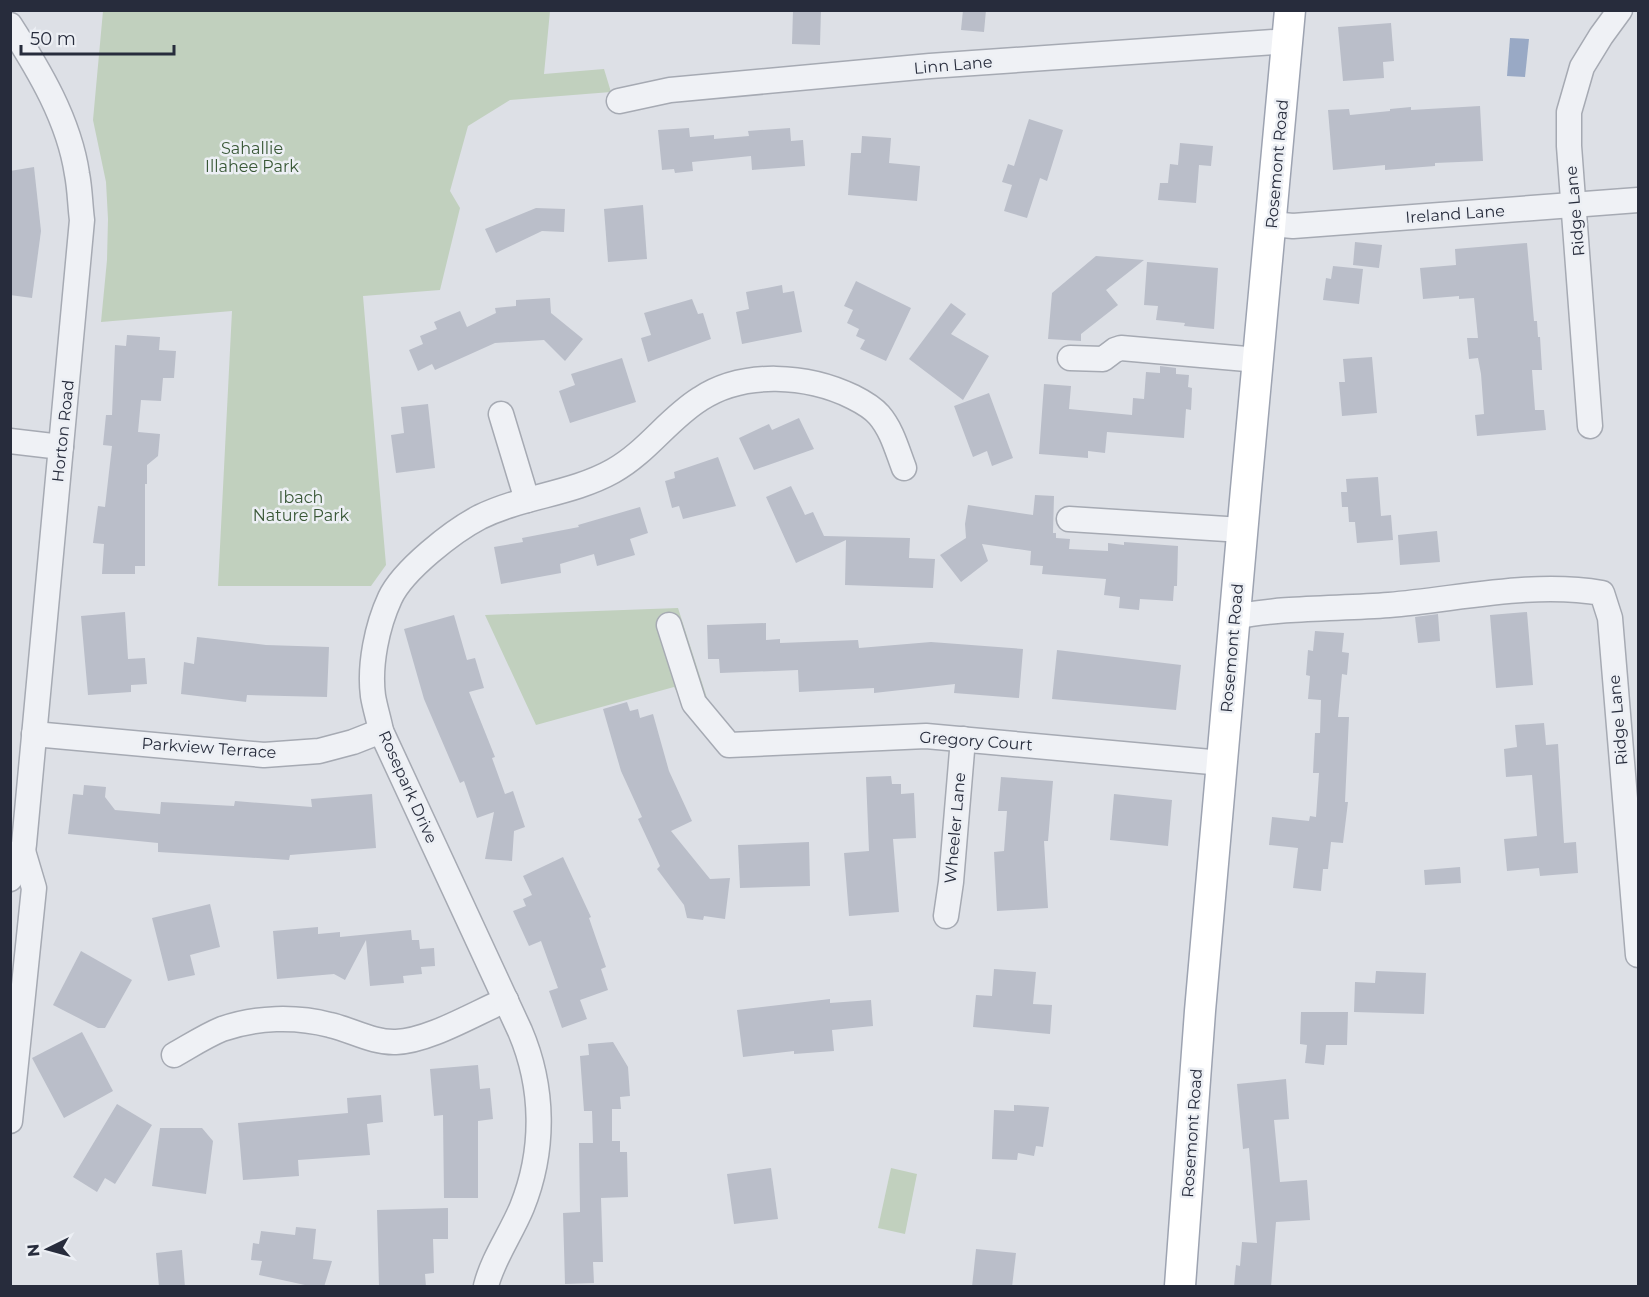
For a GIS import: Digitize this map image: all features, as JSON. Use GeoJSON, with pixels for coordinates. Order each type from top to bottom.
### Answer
{"type":"FeatureCollection","features":[{"type":"Feature","properties":{"kind":"main road","name":"Rosemont Road"},"geometry":{"type":"LineString","coordinates":[[1180,1287],[1200,1011],[1234,616],[1290,10]]}},
{"type":"Feature","properties":{"kind":"street","name":"Ridge Lane"},"geometry":{"type":"LineString","coordinates":[[1590,426],[1569,146],[1569,112],[1582,67],[1620,10]]}},
{"type":"Feature","properties":{"kind":"street","name":"Horton Road"},"geometry":{"type":"LineString","coordinates":[[10,879],[23,851],[82,220],[77,173],[69,142],[54,103],[13,35]]}},
{"type":"Feature","properties":{"kind":"street","name":"Linn Lane"},"geometry":{"type":"LineString","coordinates":[[619,101],[670,90],[930,66],[1288,41]]}},
{"type":"Feature","properties":{"kind":"street","name":"Ireland Lane"},"geometry":{"type":"LineString","coordinates":[[1271,224],[1293,226],[1638,200]]}},
{"type":"Feature","properties":{"kind":"street"},"geometry":{"type":"LineString","coordinates":[[1070,358],[1102,359],[1121,348],[1258,360]]}},
{"type":"Feature","properties":{"kind":"street","name":"Rosepark Drive"},"geometry":{"type":"LineString","coordinates":[[486,1287],[489,1272],[522,1206],[533,1174],[539,1130],[537,1087],[530,1054],[381,731],[373,694],[374,655],[390,597],[407,576],[448,537],[481,517],[527,500],[588,483],[613,471],[635,457],[678,415],[702,398],[730,385],[757,380],[796,379],[837,389],[870,406],[880,416],[892,435],[904,468]]}},
{"type":"Feature","properties":{"kind":"street"},"geometry":{"type":"LineString","coordinates":[[501,414],[527,500]]}},
{"type":"Feature","properties":{"kind":"street"},"geometry":{"type":"LineString","coordinates":[[10,441],[62,447]]}},
{"type":"Feature","properties":{"kind":"street"},"geometry":{"type":"LineString","coordinates":[[1069,519],[1242,530]]}},
{"type":"Feature","properties":{"kind":"street","name":"Ridge Lane"},"geometry":{"type":"LineString","coordinates":[[1234,616],[1262,611],[1389,605],[1553,588],[1602,593],[1610,618],[1638,956]]}},
{"type":"Feature","properties":{"kind":"street","name":"Gregory Court"},"geometry":{"type":"LineString","coordinates":[[669,625],[694,703],[729,745],[926,736],[1222,763]]}},
{"type":"Feature","properties":{"kind":"street","name":"Parkview Terrace"},"geometry":{"type":"LineString","coordinates":[[34,734],[274,754],[319,751],[353,742],[381,731]]}},
{"type":"Feature","properties":{"kind":"street","name":"Wheeler Lane"},"geometry":{"type":"LineString","coordinates":[[946,916],[963,739]]}},
{"type":"Feature","properties":{"kind":"street","name":"Horton Road"},"geometry":{"type":"LineString","coordinates":[[10,1121],[34,888],[23,851]]}},
{"type":"Feature","properties":{"kind":"street"},"geometry":{"type":"LineString","coordinates":[[174,1055],[223,1029],[277,1019],[304,1020],[330,1025],[381,1041],[411,1040],[427,1036],[506,1000]]}},
{"type":"Feature","properties":{"kind":"green space","name":"Sahallie Illahee Park"},"geometry":{"type":"Polygon","coordinates":[[[103,11],[550,11],[544,74],[604,69],[611,92],[510,100],[468,126],[450,191],[460,208],[440,290],[363,296],[386,565],[371,586],[218,586],[232,311],[101,322],[108,219],[106,182],[93,120],[103,11]]]}},
{"type":"Feature","properties":{"kind":"green space"},"geometry":{"type":"Polygon","coordinates":[[[678,608],[707,698],[690,716],[674,687],[536,725],[485,615],[678,608]]]}},
{"type":"Feature","properties":{"kind":"green space"},"geometry":{"type":"Polygon","coordinates":[[[891,1168],[917,1174],[905,1234],[878,1228],[891,1168]]]}},
{"type":"Feature","properties":{"kind":"water"},"geometry":{"type":"Polygon","coordinates":[[[1510,38],[1529,39],[1525,77],[1507,76],[1510,38]]]}},
{"type":"Feature","properties":{"kind":"building"},"geometry":{"type":"Polygon","coordinates":[[[793,10],[821,10],[820,45],[792,44],[793,10]]]}},
{"type":"Feature","properties":{"kind":"building"},"geometry":{"type":"Polygon","coordinates":[[[963,10],[986,10],[984,32],[961,30],[963,10]]]}},
{"type":"Feature","properties":{"kind":"building"},"geometry":{"type":"Polygon","coordinates":[[[1391,23],[1394,61],[1383,62],[1384,78],[1343,81],[1338,27],[1391,23]]]}},
{"type":"Feature","properties":{"kind":"building"},"geometry":{"type":"Polygon","coordinates":[[[1480,106],[1483,161],[1435,163],[1435,166],[1385,170],[1385,165],[1333,170],[1328,110],[1349,109],[1350,115],[1411,107],[1411,110],[1480,106]]]}},
{"type":"Feature","properties":{"kind":"building"},"geometry":{"type":"Polygon","coordinates":[[[1029,119],[1063,130],[1047,181],[1040,178],[1027,218],[1004,211],[1012,185],[1002,182],[1008,164],[1014,166],[1029,119]]]}},
{"type":"Feature","properties":{"kind":"building"},"geometry":{"type":"Polygon","coordinates":[[[689,128],[690,137],[714,135],[714,139],[749,136],[748,131],[790,128],[791,141],[803,140],[805,166],[752,170],[751,156],[692,162],[693,171],[675,173],[674,169],[662,170],[658,130],[689,128]]]}},
{"type":"Feature","properties":{"kind":"building"},"geometry":{"type":"Polygon","coordinates":[[[862,136],[891,138],[889,163],[920,166],[917,201],[848,195],[851,153],[861,153],[862,136]]]}},
{"type":"Feature","properties":{"kind":"building"},"geometry":{"type":"Polygon","coordinates":[[[1180,143],[1213,146],[1211,166],[1199,165],[1196,203],[1158,200],[1160,183],[1168,183],[1170,164],[1178,165],[1180,143]]]}},
{"type":"Feature","properties":{"kind":"building"},"geometry":{"type":"Polygon","coordinates":[[[34,167],[41,231],[32,298],[10,295],[10,171],[34,167]]]}},
{"type":"Feature","properties":{"kind":"building"},"geometry":{"type":"Polygon","coordinates":[[[643,205],[647,259],[608,262],[604,209],[643,205]]]}},
{"type":"Feature","properties":{"kind":"building"},"geometry":{"type":"Polygon","coordinates":[[[536,208],[565,209],[564,232],[542,231],[496,253],[485,229],[536,208]]]}},
{"type":"Feature","properties":{"kind":"building"},"geometry":{"type":"Polygon","coordinates":[[[1355,242],[1382,245],[1379,268],[1353,265],[1355,242]]]}},
{"type":"Feature","properties":{"kind":"building"},"geometry":{"type":"Polygon","coordinates":[[[1527,243],[1534,321],[1537,321],[1538,337],[1540,337],[1542,370],[1532,370],[1535,410],[1544,410],[1546,430],[1477,436],[1475,415],[1484,414],[1481,374],[1478,358],[1469,359],[1467,338],[1478,338],[1474,298],[1459,299],[1459,296],[1423,299],[1420,268],[1456,265],[1455,249],[1527,243]]]}},
{"type":"Feature","properties":{"kind":"building"},"geometry":{"type":"Polygon","coordinates":[[[1096,256],[1144,260],[1106,290],[1118,305],[1081,334],[1081,341],[1048,339],[1052,293],[1096,256]]]}},
{"type":"Feature","properties":{"kind":"building"},"geometry":{"type":"Polygon","coordinates":[[[1147,262],[1218,268],[1214,329],[1156,320],[1158,306],[1144,305],[1147,262]]]}},
{"type":"Feature","properties":{"kind":"building"},"geometry":{"type":"Polygon","coordinates":[[[1333,266],[1363,269],[1359,304],[1323,300],[1326,278],[1331,279],[1333,266]]]}},
{"type":"Feature","properties":{"kind":"building"},"geometry":{"type":"Polygon","coordinates":[[[856,281],[911,308],[886,361],[860,349],[865,340],[856,336],[859,329],[847,323],[853,310],[844,306],[856,281]]]}},
{"type":"Feature","properties":{"kind":"building"},"geometry":{"type":"Polygon","coordinates":[[[782,285],[783,293],[794,291],[802,332],[742,344],[736,312],[749,309],[746,292],[782,285]]]}},
{"type":"Feature","properties":{"kind":"building"},"geometry":{"type":"Polygon","coordinates":[[[550,298],[551,313],[583,339],[565,361],[544,340],[495,343],[435,370],[432,364],[418,371],[409,350],[423,344],[420,336],[437,329],[434,322],[460,311],[467,327],[496,313],[495,308],[516,306],[516,300],[550,298]]]}},
{"type":"Feature","properties":{"kind":"building"},"geometry":{"type":"Polygon","coordinates":[[[692,299],[698,314],[703,313],[711,339],[648,362],[641,338],[651,335],[644,313],[692,299]]]}},
{"type":"Feature","properties":{"kind":"building"},"geometry":{"type":"Polygon","coordinates":[[[951,303],[966,314],[951,334],[989,356],[963,400],[909,359],[951,303]]]}},
{"type":"Feature","properties":{"kind":"building"},"geometry":{"type":"Polygon","coordinates":[[[127,335],[160,337],[159,350],[176,351],[174,378],[163,378],[161,401],[141,400],[138,432],[160,434],[158,456],[147,465],[145,566],[135,566],[135,574],[102,574],[104,544],[93,543],[98,506],[105,507],[112,446],[103,445],[106,415],[112,415],[115,345],[126,346],[127,335]]]}},
{"type":"Feature","properties":{"kind":"building"},"geometry":{"type":"Polygon","coordinates":[[[1372,357],[1377,413],[1342,416],[1339,382],[1345,382],[1343,359],[1372,357]]]}},
{"type":"Feature","properties":{"kind":"building"},"geometry":{"type":"Polygon","coordinates":[[[622,358],[636,402],[570,423],[559,391],[575,385],[571,374],[622,358]]]}},
{"type":"Feature","properties":{"kind":"building"},"geometry":{"type":"Polygon","coordinates":[[[1160,366],[1176,368],[1176,374],[1189,375],[1188,387],[1192,388],[1191,410],[1186,409],[1184,438],[1107,432],[1105,453],[1088,451],[1088,458],[1039,454],[1044,384],[1071,386],[1069,409],[1132,415],[1133,398],[1144,399],[1146,372],[1160,373],[1160,366]]]}},
{"type":"Feature","properties":{"kind":"building"},"geometry":{"type":"Polygon","coordinates":[[[989,393],[1013,458],[992,466],[987,451],[973,457],[954,406],[989,393]]]}},
{"type":"Feature","properties":{"kind":"building"},"geometry":{"type":"Polygon","coordinates":[[[428,404],[435,468],[396,473],[391,435],[404,433],[401,407],[428,404]]]}},
{"type":"Feature","properties":{"kind":"building"},"geometry":{"type":"Polygon","coordinates":[[[799,418],[814,449],[754,470],[739,438],[769,424],[772,430],[799,418]]]}},
{"type":"Feature","properties":{"kind":"building"},"geometry":{"type":"Polygon","coordinates":[[[718,457],[736,506],[683,519],[679,506],[672,508],[665,481],[675,478],[674,472],[718,457]]]}},
{"type":"Feature","properties":{"kind":"building"},"geometry":{"type":"Polygon","coordinates":[[[1378,477],[1381,516],[1391,515],[1393,540],[1357,543],[1355,522],[1349,522],[1348,507],[1342,507],[1341,492],[1347,492],[1346,479],[1378,477]]]}},
{"type":"Feature","properties":{"kind":"building"},"geometry":{"type":"Polygon","coordinates":[[[791,486],[805,515],[813,512],[824,536],[910,538],[909,558],[935,559],[933,588],[845,585],[846,540],[796,563],[766,497],[791,486]]]}},
{"type":"Feature","properties":{"kind":"building"},"geometry":{"type":"Polygon","coordinates":[[[1035,495],[1054,496],[1053,533],[1056,533],[1056,538],[1070,539],[1069,549],[1108,551],[1108,543],[1124,545],[1124,542],[1178,546],[1177,586],[1174,586],[1173,601],[1140,599],[1139,610],[1119,608],[1120,597],[1104,595],[1106,579],[1042,574],[1043,566],[1030,565],[1031,551],[982,544],[988,561],[961,582],[940,555],[966,538],[965,524],[968,505],[1033,515],[1035,495]]]}},
{"type":"Feature","properties":{"kind":"building"},"geometry":{"type":"Polygon","coordinates":[[[640,507],[648,533],[630,539],[635,555],[597,566],[594,554],[560,564],[561,573],[501,584],[494,547],[523,542],[522,538],[579,527],[578,525],[640,507]]]}},
{"type":"Feature","properties":{"kind":"building"},"geometry":{"type":"Polygon","coordinates":[[[1437,531],[1440,562],[1400,565],[1398,535],[1437,531]]]}},
{"type":"Feature","properties":{"kind":"building"},"geometry":{"type":"Polygon","coordinates":[[[125,612],[128,659],[145,658],[147,684],[131,685],[131,692],[88,695],[81,616],[125,612]]]}},
{"type":"Feature","properties":{"kind":"building"},"geometry":{"type":"Polygon","coordinates":[[[1527,612],[1533,685],[1496,688],[1490,615],[1527,612]]]}},
{"type":"Feature","properties":{"kind":"building"},"geometry":{"type":"Polygon","coordinates":[[[1438,614],[1440,641],[1418,643],[1415,617],[1438,614]]]}},
{"type":"Feature","properties":{"kind":"building"},"geometry":{"type":"Polygon","coordinates":[[[454,615],[467,660],[475,658],[484,688],[469,692],[495,757],[492,758],[505,794],[513,791],[525,827],[514,831],[512,861],[485,859],[494,812],[477,818],[464,781],[460,783],[424,699],[404,629],[454,615]]]}},
{"type":"Feature","properties":{"kind":"building"},"geometry":{"type":"Polygon","coordinates":[[[766,623],[766,640],[780,639],[780,643],[858,640],[859,648],[931,642],[1023,649],[1019,698],[954,693],[955,684],[874,693],[874,688],[799,692],[798,670],[720,673],[719,659],[708,659],[707,625],[766,623]]]}},
{"type":"Feature","properties":{"kind":"building"},"geometry":{"type":"Polygon","coordinates":[[[1315,631],[1344,633],[1342,652],[1349,653],[1347,675],[1342,674],[1338,717],[1349,717],[1345,802],[1348,802],[1343,843],[1331,842],[1328,869],[1323,869],[1321,891],[1293,888],[1298,848],[1269,845],[1272,817],[1309,821],[1310,816],[1316,817],[1319,773],[1313,773],[1315,733],[1320,733],[1321,700],[1308,699],[1310,676],[1306,675],[1308,650],[1313,651],[1315,631]]]}},
{"type":"Feature","properties":{"kind":"building"},"geometry":{"type":"Polygon","coordinates":[[[197,637],[266,645],[329,647],[327,697],[247,695],[246,702],[181,694],[184,662],[194,664],[197,637]]]}},
{"type":"Feature","properties":{"kind":"building"},"geometry":{"type":"Polygon","coordinates":[[[1057,650],[1181,665],[1176,710],[1052,699],[1057,650]]]}},
{"type":"Feature","properties":{"kind":"building"},"geometry":{"type":"Polygon","coordinates":[[[627,702],[630,711],[638,709],[640,718],[653,714],[669,771],[692,821],[671,831],[710,879],[730,878],[725,919],[704,916],[703,920],[687,918],[684,905],[657,869],[660,866],[638,819],[642,817],[621,771],[603,709],[627,702]]]}},
{"type":"Feature","properties":{"kind":"building"},"geometry":{"type":"Polygon","coordinates":[[[1544,723],[1546,745],[1558,744],[1564,843],[1576,842],[1578,873],[1540,876],[1539,868],[1507,871],[1504,839],[1537,836],[1532,775],[1506,777],[1504,749],[1517,747],[1515,725],[1544,723]]]}},
{"type":"Feature","properties":{"kind":"building"},"geometry":{"type":"Polygon","coordinates":[[[891,776],[892,784],[901,784],[901,794],[914,793],[916,838],[893,839],[899,912],[849,916],[844,853],[869,851],[866,777],[891,776]]]}},
{"type":"Feature","properties":{"kind":"building"},"geometry":{"type":"Polygon","coordinates":[[[1001,777],[1053,781],[1048,841],[1044,841],[1048,908],[997,911],[994,852],[1004,851],[1007,811],[998,811],[1001,777]]]}},
{"type":"Feature","properties":{"kind":"building"},"geometry":{"type":"Polygon","coordinates":[[[84,785],[106,787],[105,797],[115,810],[160,814],[161,802],[234,806],[235,801],[312,807],[311,799],[372,794],[376,848],[290,855],[289,860],[158,852],[158,843],[68,834],[73,794],[83,795],[84,785]]]}},
{"type":"Feature","properties":{"kind":"building"},"geometry":{"type":"Polygon","coordinates":[[[1114,794],[1172,800],[1168,846],[1110,840],[1114,794]]]}},
{"type":"Feature","properties":{"kind":"building"},"geometry":{"type":"Polygon","coordinates":[[[809,842],[810,886],[740,888],[738,845],[809,842]]]}},
{"type":"Feature","properties":{"kind":"building"},"geometry":{"type":"Polygon","coordinates":[[[563,857],[591,917],[589,918],[606,967],[601,969],[608,990],[580,1000],[587,1019],[562,1028],[549,991],[558,988],[541,941],[529,946],[513,911],[526,906],[523,899],[532,895],[523,876],[563,857]]]}},
{"type":"Feature","properties":{"kind":"building"},"geometry":{"type":"Polygon","coordinates":[[[1460,867],[1461,883],[1425,885],[1424,870],[1460,867]]]}},
{"type":"Feature","properties":{"kind":"building"},"geometry":{"type":"Polygon","coordinates":[[[210,904],[220,947],[190,955],[195,975],[168,981],[152,918],[210,904]]]}},
{"type":"Feature","properties":{"kind":"building"},"geometry":{"type":"Polygon","coordinates":[[[318,927],[318,934],[340,932],[340,937],[411,930],[412,940],[419,940],[420,949],[434,948],[435,966],[421,967],[422,974],[403,976],[404,983],[370,986],[366,940],[345,980],[334,974],[277,979],[273,931],[318,927]]]}},
{"type":"Feature","properties":{"kind":"building"},"geometry":{"type":"Polygon","coordinates":[[[81,951],[132,980],[105,1028],[98,1028],[53,1005],[81,951]]]}},
{"type":"Feature","properties":{"kind":"building"},"geometry":{"type":"Polygon","coordinates":[[[994,969],[1036,972],[1033,1004],[1052,1005],[1050,1034],[973,1027],[976,995],[992,996],[994,969]]]}},
{"type":"Feature","properties":{"kind":"building"},"geometry":{"type":"Polygon","coordinates":[[[1376,971],[1426,973],[1424,1014],[1354,1012],[1355,982],[1375,983],[1376,971]]]}},
{"type":"Feature","properties":{"kind":"building"},"geometry":{"type":"Polygon","coordinates":[[[830,999],[830,1003],[871,1000],[873,1026],[832,1030],[834,1051],[794,1054],[794,1051],[743,1057],[737,1010],[830,999]]]}},
{"type":"Feature","properties":{"kind":"building"},"geometry":{"type":"Polygon","coordinates":[[[1301,1012],[1348,1012],[1347,1045],[1326,1045],[1324,1065],[1305,1063],[1307,1045],[1300,1044],[1301,1012]]]}},
{"type":"Feature","properties":{"kind":"building"},"geometry":{"type":"Polygon","coordinates":[[[82,1032],[113,1091],[64,1118],[32,1058],[82,1032]]]}},
{"type":"Feature","properties":{"kind":"building"},"geometry":{"type":"Polygon","coordinates":[[[613,1042],[628,1067],[630,1096],[620,1097],[621,1109],[612,1109],[612,1141],[620,1141],[620,1152],[627,1152],[628,1197],[601,1198],[603,1262],[593,1262],[594,1283],[565,1284],[563,1213],[580,1212],[579,1143],[593,1143],[592,1111],[584,1111],[580,1056],[589,1055],[588,1044],[613,1042]]]}},
{"type":"Feature","properties":{"kind":"building"},"geometry":{"type":"Polygon","coordinates":[[[478,1065],[480,1089],[490,1088],[493,1119],[478,1121],[478,1198],[444,1198],[443,1115],[434,1116],[430,1069],[478,1065]]]}},
{"type":"Feature","properties":{"kind":"building"},"geometry":{"type":"Polygon","coordinates":[[[1286,1079],[1289,1119],[1274,1120],[1280,1182],[1307,1180],[1310,1220],[1276,1222],[1271,1287],[1234,1287],[1236,1265],[1240,1266],[1242,1242],[1257,1243],[1249,1148],[1243,1149],[1237,1084],[1286,1079]]]}},
{"type":"Feature","properties":{"kind":"building"},"geometry":{"type":"Polygon","coordinates":[[[381,1095],[383,1122],[367,1124],[370,1155],[298,1160],[299,1176],[243,1180],[238,1123],[348,1113],[347,1098],[381,1095]]]}},
{"type":"Feature","properties":{"kind":"building"},"geometry":{"type":"Polygon","coordinates":[[[117,1104],[152,1125],[115,1184],[105,1178],[97,1192],[73,1177],[117,1104]]]}},
{"type":"Feature","properties":{"kind":"building"},"geometry":{"type":"Polygon","coordinates":[[[1014,1105],[1049,1107],[1043,1147],[1036,1146],[1034,1156],[1018,1153],[1017,1160],[992,1159],[994,1110],[1014,1111],[1014,1105]]]}},
{"type":"Feature","properties":{"kind":"building"},"geometry":{"type":"Polygon","coordinates":[[[160,1128],[202,1128],[213,1141],[206,1194],[152,1186],[160,1128]]]}},
{"type":"Feature","properties":{"kind":"building"},"geometry":{"type":"Polygon","coordinates":[[[771,1168],[778,1219],[734,1224],[727,1174],[771,1168]]]}},
{"type":"Feature","properties":{"kind":"building"},"geometry":{"type":"Polygon","coordinates":[[[448,1208],[448,1239],[433,1239],[434,1273],[425,1274],[426,1287],[379,1287],[377,1210],[448,1208]]]}},
{"type":"Feature","properties":{"kind":"building"},"geometry":{"type":"Polygon","coordinates":[[[296,1227],[316,1229],[313,1259],[332,1261],[324,1287],[259,1275],[262,1261],[251,1260],[253,1243],[259,1244],[261,1231],[295,1235],[296,1227]]]}},
{"type":"Feature","properties":{"kind":"building"},"geometry":{"type":"Polygon","coordinates":[[[976,1249],[1016,1253],[1012,1287],[972,1287],[976,1249]]]}},
{"type":"Feature","properties":{"kind":"building"},"geometry":{"type":"Polygon","coordinates":[[[182,1250],[185,1287],[159,1287],[156,1253],[182,1250]]]}},
{"type":"Feature","properties":{"kind":"park label","name":"Ibach Nature Park"},"geometry":{"type":"Point","coordinates":[301,506]}}]}
